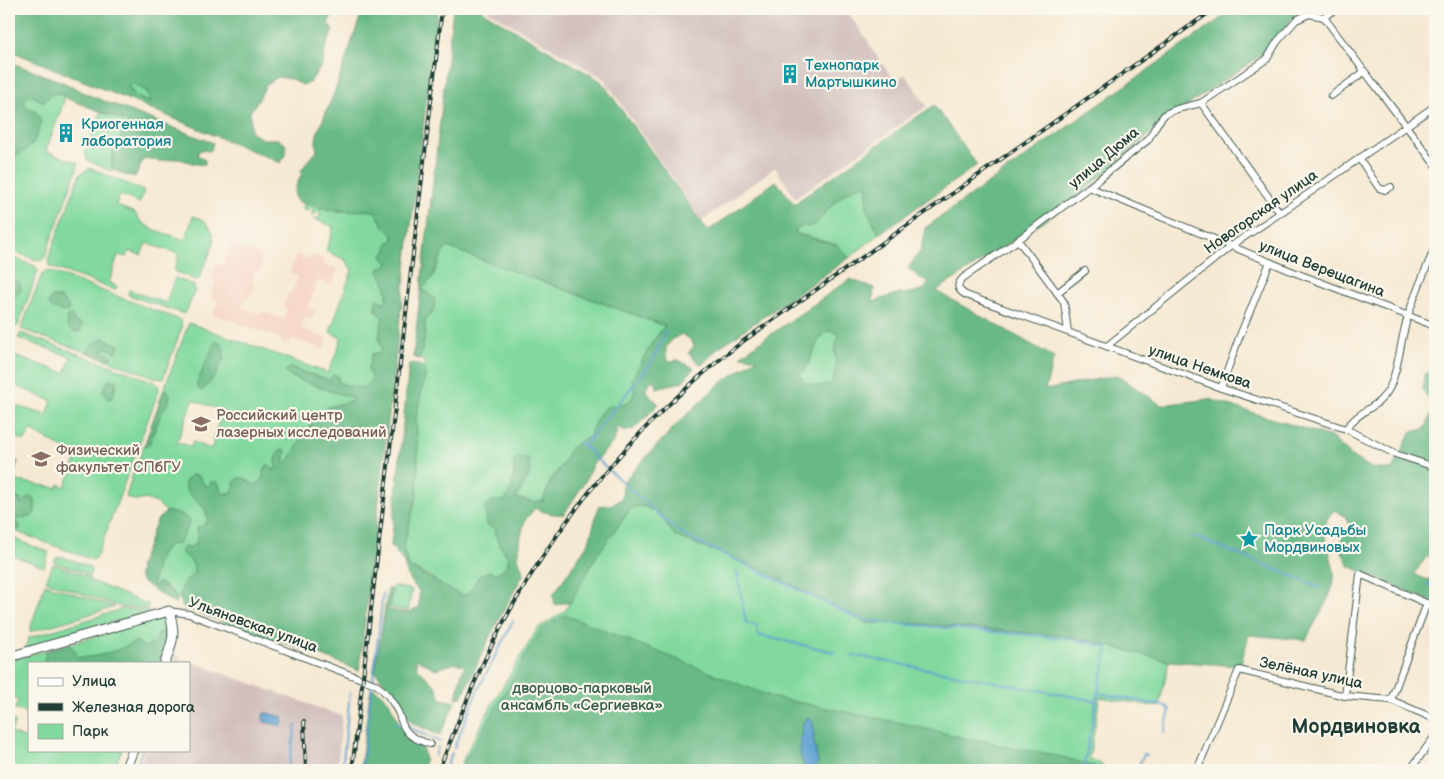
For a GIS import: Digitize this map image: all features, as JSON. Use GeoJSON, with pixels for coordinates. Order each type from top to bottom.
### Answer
{"type":"FeatureCollection","features":[{"type":"Feature","properties":{"kind":"street"},"geometry":{"type":"LineString","coordinates":[[1336,9],[1324,17],[1435,166]]}},
{"type":"Feature","properties":{"kind":"street","name":"улица Дюма"},"geometry":{"type":"LineString","coordinates":[[958,287],[963,278],[1018,240],[1148,140],[1165,114],[1201,103],[1267,59],[1277,42],[1296,20],[1308,14],[1324,17]]}},
{"type":"Feature","properties":{"kind":"street"},"geometry":{"type":"LineString","coordinates":[[1331,96],[1364,72]]}},
{"type":"Feature","properties":{"kind":"street"},"geometry":{"type":"LineString","coordinates":[[1201,103],[1280,213]]}},
{"type":"Feature","properties":{"kind":"street","name":"Новогорская улица"},"geometry":{"type":"LineString","coordinates":[[1106,346],[1231,246],[1435,106]]}},
{"type":"Feature","properties":{"kind":"street"},"geometry":{"type":"LineString","coordinates":[[1359,158],[1379,188],[1385,190],[1391,187]]}},
{"type":"Feature","properties":{"kind":"street","name":"улица Верещагина"},"geometry":{"type":"LineString","coordinates":[[1089,187],[1270,262],[1435,326]]}},
{"type":"Feature","properties":{"kind":"street"},"geometry":{"type":"LineString","coordinates":[[1018,240],[1064,302],[1068,332]]}},
{"type":"Feature","properties":{"kind":"street"},"geometry":{"type":"LineString","coordinates":[[1346,429],[1351,420],[1376,404],[1389,389],[1395,372],[1400,341],[1408,315],[1435,247]]}},
{"type":"Feature","properties":{"kind":"street"},"geometry":{"type":"LineString","coordinates":[[1221,388],[1270,262]]}},
{"type":"Feature","properties":{"kind":"street"},"geometry":{"type":"LineString","coordinates":[[1057,293],[1085,271]]}},
{"type":"Feature","properties":{"kind":"street","name":"улица Немкова"},"geometry":{"type":"LineString","coordinates":[[958,287],[960,292],[966,295],[1221,388],[1346,429],[1395,454],[1435,467]]}},
{"type":"Feature","properties":{"kind":"street"},"geometry":{"type":"LineString","coordinates":[[1345,696],[1360,574],[1435,607]]}},
{"type":"Feature","properties":{"kind":"street"},"geometry":{"type":"LineString","coordinates":[[1391,700],[1426,603]]}},
{"type":"Feature","properties":{"kind":"street"},"geometry":{"type":"LineString","coordinates":[[165,662],[174,631],[169,611]]}},
{"type":"Feature","properties":{"kind":"street","name":"Ульяновская улица"},"geometry":{"type":"LineString","coordinates":[[9,658],[169,611],[189,614],[375,684],[384,690],[392,701],[409,734],[422,742],[430,744]]}},
{"type":"Feature","properties":{"kind":"street","name":"Зелёная улица"},"geometry":{"type":"LineString","coordinates":[[1197,770],[1239,670],[1345,696],[1391,700],[1435,719]]}},
{"type":"Feature","properties":{"kind":"street"},"geometry":{"type":"LineString","coordinates":[[1410,770],[1435,736]]}},
{"type":"Feature","properties":{"kind":"street"},"geometry":{"type":"LineString","coordinates":[[125,770],[132,752]]}},
{"type":"Feature","properties":{"kind":"shaded area"},"geometry":{"type":"Polygon","coordinates":[[[485,9],[845,9],[895,81],[905,74],[927,106],[795,198],[775,167],[702,221],[603,78],[485,9]]]}},
{"type":"Feature","properties":{"kind":"shaded area"},"geometry":{"type":"Polygon","coordinates":[[[230,244],[261,255],[259,261],[262,263],[259,272],[255,271],[251,282],[255,284],[250,298],[246,297],[242,307],[260,314],[262,311],[283,319],[287,308],[283,307],[289,291],[292,292],[298,276],[290,273],[296,255],[309,259],[311,255],[324,259],[323,264],[338,269],[331,286],[318,281],[308,307],[315,310],[312,319],[305,317],[301,328],[328,339],[324,350],[293,339],[291,342],[284,344],[277,337],[213,314],[218,301],[210,298],[216,280],[211,278],[216,264],[222,266],[230,244]]]}},
{"type":"Feature","properties":{"kind":"shaded area"},"geometry":{"type":"Polygon","coordinates":[[[177,654],[180,658],[342,716],[337,770],[138,770],[144,752],[190,752],[190,662],[174,662],[177,654]]]}},
{"type":"Feature","properties":{"kind":"green space"},"geometry":{"type":"Polygon","coordinates":[[[9,9],[344,9],[332,16],[328,23],[333,30],[325,49],[323,64],[309,83],[302,85],[292,79],[278,77],[266,85],[250,112],[251,132],[262,139],[278,139],[286,145],[286,153],[281,163],[9,50],[9,9]],[[132,83],[129,87],[135,96],[149,103],[148,92],[132,83]]]}},
{"type":"Feature","properties":{"kind":"green space"},"geometry":{"type":"Polygon","coordinates":[[[363,9],[438,9],[359,671],[186,608],[182,606],[181,590],[194,570],[188,558],[182,554],[182,551],[184,547],[188,547],[189,550],[190,547],[195,545],[198,527],[202,527],[208,520],[203,508],[186,490],[186,480],[195,475],[199,477],[205,486],[209,486],[211,482],[216,482],[219,484],[223,494],[231,493],[234,488],[234,482],[239,478],[244,478],[254,485],[257,484],[260,482],[267,465],[273,470],[277,468],[276,457],[281,450],[284,449],[286,451],[284,462],[288,462],[303,436],[327,407],[353,400],[352,397],[289,376],[285,371],[293,368],[329,381],[335,375],[338,376],[339,383],[361,388],[366,387],[372,378],[368,371],[372,354],[382,350],[379,337],[383,318],[377,311],[375,304],[377,299],[384,303],[387,300],[387,289],[378,271],[388,263],[382,256],[387,251],[389,242],[393,241],[393,235],[383,225],[376,212],[318,208],[315,204],[304,204],[299,201],[295,194],[301,171],[309,159],[317,152],[317,134],[335,91],[363,9]]]}},
{"type":"Feature","properties":{"kind":"green space"},"geometry":{"type":"Polygon","coordinates":[[[453,9],[481,9],[601,81],[708,231],[776,181],[794,204],[934,105],[977,165],[879,234],[867,210],[867,184],[850,190],[814,225],[795,231],[798,235],[837,245],[849,258],[718,348],[704,363],[700,364],[688,353],[694,346],[691,340],[682,334],[673,339],[666,347],[666,356],[669,361],[678,360],[694,368],[682,382],[657,388],[653,379],[645,389],[659,404],[634,429],[624,431],[618,427],[614,441],[592,465],[586,480],[564,514],[549,513],[535,508],[525,520],[518,559],[524,573],[492,632],[462,697],[456,698],[465,666],[456,663],[436,669],[416,659],[417,668],[436,686],[441,699],[455,702],[440,736],[411,722],[396,697],[375,671],[388,589],[392,589],[388,610],[409,613],[419,607],[419,591],[409,579],[403,561],[391,546],[409,364],[412,363],[424,367],[426,373],[416,418],[418,451],[417,495],[403,548],[409,567],[464,596],[471,590],[479,576],[488,571],[496,574],[506,568],[509,561],[505,551],[499,544],[495,529],[487,525],[485,508],[491,501],[505,501],[513,482],[513,461],[520,458],[529,458],[529,475],[516,498],[532,502],[543,501],[551,480],[564,462],[569,450],[582,440],[590,437],[601,412],[607,407],[625,404],[632,398],[635,391],[632,379],[653,341],[665,326],[447,247],[432,278],[422,289],[434,298],[435,305],[430,315],[425,319],[424,339],[419,359],[413,357],[453,9]]]}},
{"type":"Feature","properties":{"kind":"green space"},"geometry":{"type":"Polygon","coordinates":[[[1234,9],[1330,9],[1326,12],[1295,14],[1270,49],[1170,117],[1067,206],[936,291],[1054,357],[1045,390],[1117,375],[1161,405],[1209,399],[1331,437],[1354,458],[1372,468],[1392,470],[1411,432],[1425,429],[1434,407],[1423,390],[1424,374],[1435,371],[1435,559],[1427,556],[1414,574],[1435,583],[1435,603],[1349,566],[1342,552],[1342,537],[1349,525],[1345,516],[1334,510],[1325,525],[1326,540],[1333,565],[1333,587],[1306,640],[1249,635],[1240,666],[1169,661],[1069,636],[922,624],[866,623],[761,569],[675,536],[658,512],[642,506],[632,507],[597,555],[570,603],[555,605],[553,595],[589,542],[599,506],[612,505],[622,498],[623,482],[678,423],[717,386],[757,358],[740,356],[850,279],[874,288],[873,302],[896,294],[911,293],[925,289],[929,281],[920,278],[908,268],[921,250],[925,228],[1234,9]],[[828,331],[818,341],[806,369],[800,375],[803,382],[817,386],[831,384],[836,369],[835,350],[839,338],[837,332],[828,331]]]}},
{"type":"Feature","properties":{"kind":"green space"},"geometry":{"type":"Polygon","coordinates":[[[9,62],[67,84],[64,101],[46,151],[76,162],[78,166],[45,257],[40,261],[9,250],[9,62]]]}},
{"type":"Feature","properties":{"kind":"green space"},"geometry":{"type":"Polygon","coordinates":[[[9,62],[213,143],[211,150],[198,151],[198,156],[205,160],[205,164],[178,159],[161,161],[147,159],[143,160],[136,176],[119,173],[111,166],[114,152],[120,137],[130,123],[57,94],[52,94],[44,102],[33,96],[29,96],[24,100],[26,107],[36,112],[41,121],[32,145],[9,162],[9,62]]]}},
{"type":"Feature","properties":{"kind":"green space"},"geometry":{"type":"Polygon","coordinates":[[[132,83],[148,92],[149,103],[135,96],[129,87],[132,83]]]}},
{"type":"Feature","properties":{"kind":"green space"},"geometry":{"type":"Polygon","coordinates":[[[101,112],[131,123],[114,151],[111,164],[113,170],[111,171],[87,160],[85,153],[101,112]]]}},
{"type":"Feature","properties":{"kind":"green space"},"geometry":{"type":"Polygon","coordinates":[[[89,169],[144,191],[140,203],[120,195],[116,205],[135,213],[141,222],[152,229],[185,240],[193,216],[209,226],[213,235],[213,245],[199,279],[195,280],[174,271],[179,254],[146,243],[141,255],[129,251],[127,257],[118,255],[109,283],[117,286],[115,290],[49,266],[48,259],[80,174],[89,169]]]}},
{"type":"Feature","properties":{"kind":"green space"},"geometry":{"type":"Polygon","coordinates":[[[867,184],[867,210],[879,234],[849,258],[837,245],[795,233],[795,230],[800,227],[814,225],[849,191],[867,184]]]}},
{"type":"Feature","properties":{"kind":"green space"},"geometry":{"type":"Polygon","coordinates":[[[304,204],[315,204],[318,208],[338,211],[376,212],[383,225],[393,235],[393,241],[383,258],[388,262],[385,267],[381,267],[387,290],[387,299],[385,303],[378,299],[375,309],[383,318],[379,337],[382,350],[371,357],[372,360],[368,367],[369,373],[372,376],[370,382],[361,388],[348,386],[331,379],[329,381],[325,378],[292,368],[289,376],[352,397],[353,400],[333,406],[323,412],[306,432],[288,463],[284,462],[286,453],[279,451],[276,457],[277,468],[273,470],[269,465],[257,484],[254,485],[244,478],[231,493],[223,493],[220,487],[205,486],[199,476],[192,475],[194,498],[205,509],[208,520],[202,527],[198,527],[195,545],[190,547],[189,550],[188,547],[183,548],[194,569],[184,586],[180,600],[158,582],[155,586],[152,585],[160,555],[169,543],[183,536],[186,529],[172,512],[166,512],[157,503],[145,499],[137,501],[126,497],[135,467],[189,323],[328,373],[341,338],[330,332],[352,270],[344,259],[326,251],[333,230],[332,226],[314,219],[319,218],[321,214],[315,212],[314,216],[311,215],[312,207],[309,207],[308,211],[303,210],[304,204]],[[193,400],[177,442],[191,447],[193,442],[211,449],[214,441],[212,440],[223,411],[193,400]]]}},
{"type":"Feature","properties":{"kind":"green space"},"geometry":{"type":"Polygon","coordinates":[[[447,247],[665,326],[653,341],[632,379],[635,391],[632,400],[625,404],[607,407],[590,437],[569,450],[564,462],[551,480],[543,501],[532,502],[516,498],[529,475],[515,473],[511,490],[495,528],[498,541],[509,560],[507,565],[501,571],[479,576],[471,590],[464,596],[409,567],[403,548],[417,495],[418,451],[416,418],[425,373],[424,361],[419,359],[425,333],[422,289],[432,278],[447,247]]]}},
{"type":"Feature","properties":{"kind":"green space"},"geometry":{"type":"Polygon","coordinates":[[[9,256],[35,266],[38,271],[18,326],[13,328],[9,327],[9,256]]]}},
{"type":"Feature","properties":{"kind":"green space"},"geometry":{"type":"Polygon","coordinates":[[[45,271],[181,321],[182,327],[163,379],[21,329],[42,274],[45,271]]]}},
{"type":"Feature","properties":{"kind":"green space"},"geometry":{"type":"Polygon","coordinates":[[[175,278],[194,286],[195,291],[184,314],[128,295],[129,290],[166,303],[175,278]]]}},
{"type":"Feature","properties":{"kind":"green space"},"geometry":{"type":"Polygon","coordinates":[[[10,279],[19,282],[21,288],[17,295],[9,298],[10,279]]]}},
{"type":"Feature","properties":{"kind":"green space"},"geometry":{"type":"Polygon","coordinates":[[[52,297],[61,298],[69,307],[68,311],[60,311],[50,306],[48,304],[52,297]]]}},
{"type":"Feature","properties":{"kind":"green space"},"geometry":{"type":"Polygon","coordinates":[[[67,316],[71,316],[74,318],[74,321],[82,325],[80,332],[72,331],[67,326],[67,316]]]}},
{"type":"Feature","properties":{"kind":"green space"},"geometry":{"type":"Polygon","coordinates":[[[828,331],[837,332],[839,338],[835,350],[836,370],[831,384],[817,386],[803,382],[800,375],[806,369],[818,341],[828,331]]]}},
{"type":"Feature","properties":{"kind":"green space"},"geometry":{"type":"Polygon","coordinates":[[[21,333],[155,382],[159,387],[98,554],[93,560],[9,529],[9,526],[19,529],[16,523],[17,518],[27,517],[35,511],[35,500],[22,504],[20,499],[9,497],[9,458],[18,461],[13,480],[57,488],[59,484],[65,487],[76,460],[68,456],[71,453],[31,430],[25,441],[9,435],[9,404],[47,415],[52,401],[9,383],[9,371],[14,356],[65,373],[71,357],[18,338],[21,333]]]}},
{"type":"Feature","properties":{"kind":"green space"},"geometry":{"type":"Polygon","coordinates":[[[103,338],[118,345],[118,350],[115,352],[107,348],[103,349],[103,352],[111,355],[109,359],[87,351],[91,345],[103,338]]]}},
{"type":"Feature","properties":{"kind":"green space"},"geometry":{"type":"Polygon","coordinates":[[[215,342],[221,344],[224,349],[224,360],[219,366],[216,375],[202,391],[197,387],[197,383],[215,342]]]}},
{"type":"Feature","properties":{"kind":"green space"},"geometry":{"type":"Polygon","coordinates":[[[109,380],[116,380],[116,387],[112,398],[108,399],[102,391],[109,380]]]}},
{"type":"Feature","properties":{"kind":"green space"},"geometry":{"type":"Polygon","coordinates":[[[164,389],[170,395],[169,403],[162,411],[149,445],[146,446],[145,444],[164,389]]]}},
{"type":"Feature","properties":{"kind":"green space"},"geometry":{"type":"Polygon","coordinates":[[[9,497],[21,499],[20,503],[22,504],[27,498],[31,497],[35,500],[35,512],[31,517],[17,518],[16,523],[21,527],[19,529],[9,526],[9,497]]]}},
{"type":"Feature","properties":{"kind":"green space"},"geometry":{"type":"Polygon","coordinates":[[[642,506],[658,512],[675,536],[761,569],[866,623],[922,624],[1069,636],[1169,661],[1159,707],[1100,697],[1089,760],[1097,761],[1107,770],[459,770],[494,701],[538,628],[565,611],[597,555],[632,507],[642,506]]]}},
{"type":"Feature","properties":{"kind":"green space"},"geometry":{"type":"Polygon","coordinates":[[[166,512],[183,515],[190,521],[180,542],[175,545],[169,544],[160,555],[152,585],[155,586],[158,582],[177,597],[175,604],[141,581],[139,576],[140,565],[152,532],[158,519],[166,512]]]}},
{"type":"Feature","properties":{"kind":"green space"},"geometry":{"type":"Polygon","coordinates":[[[9,537],[49,552],[44,567],[9,554],[9,537]]]}},
{"type":"Feature","properties":{"kind":"green space"},"geometry":{"type":"Polygon","coordinates":[[[59,557],[88,566],[91,570],[90,575],[54,562],[59,557]]]}},
{"type":"Feature","properties":{"kind":"green space"},"geometry":{"type":"Polygon","coordinates":[[[53,564],[89,577],[89,580],[149,605],[148,608],[121,607],[46,581],[53,564]]]}},
{"type":"Feature","properties":{"kind":"green space"},"geometry":{"type":"Polygon","coordinates":[[[45,584],[115,607],[29,632],[45,584]]]}},
{"type":"Feature","properties":{"kind":"green space"},"geometry":{"type":"Polygon","coordinates":[[[393,586],[412,590],[408,611],[390,608],[393,586]]]}},
{"type":"Feature","properties":{"kind":"green space"},"geometry":{"type":"Polygon","coordinates":[[[122,609],[148,610],[150,612],[62,636],[25,649],[28,638],[122,609]]]}},
{"type":"Feature","properties":{"kind":"green space","name":"дворцово-парковый ансамбль «Сергиевка»"},"geometry":{"type":"Polygon","coordinates":[[[565,615],[772,697],[902,723],[977,741],[986,740],[1000,746],[1051,754],[1095,766],[1101,770],[462,770],[466,759],[541,629],[565,615]]]}},
{"type":"Feature","properties":{"kind":"green space"},"geometry":{"type":"Polygon","coordinates":[[[161,618],[167,628],[166,646],[159,662],[28,662],[28,714],[15,709],[18,700],[13,698],[9,708],[9,661],[161,618]]]}},
{"type":"Feature","properties":{"kind":"green space"},"geometry":{"type":"Polygon","coordinates":[[[163,631],[168,632],[159,662],[44,662],[46,651],[68,644],[75,650],[77,657],[92,657],[115,651],[137,641],[144,647],[153,644],[159,633],[163,631]]]}},
{"type":"Feature","properties":{"kind":"green space"},"geometry":{"type":"Polygon","coordinates":[[[372,688],[381,693],[389,702],[406,737],[423,748],[425,761],[421,770],[360,770],[372,688]]]}},
{"type":"Feature","properties":{"kind":"green space"},"geometry":{"type":"Polygon","coordinates":[[[9,719],[15,722],[11,733],[27,739],[28,738],[28,752],[121,752],[113,770],[12,770],[9,767],[9,719]]]}},
{"type":"Feature","properties":{"kind":"water"},"geometry":{"type":"Polygon","coordinates":[[[264,713],[284,717],[282,726],[264,722],[264,713]]]}},
{"type":"Feature","properties":{"kind":"water"},"geometry":{"type":"Polygon","coordinates":[[[809,718],[813,722],[818,763],[812,770],[806,767],[803,762],[800,748],[804,720],[809,718]]]}},
{"type":"Feature","properties":{"kind":"water"},"geometry":{"type":"Polygon","coordinates":[[[1270,761],[1281,762],[1286,765],[1288,770],[1263,770],[1265,764],[1270,761]]]}},
{"type":"Feature","properties":{"kind":"waterway"},"geometry":{"type":"LineString","coordinates":[[666,331],[652,362],[584,446],[673,527],[684,535],[853,616],[870,621],[1074,639],[1108,647],[1098,693]]}},
{"type":"Feature","properties":{"kind":"waterway"},"geometry":{"type":"LineString","coordinates":[[578,442],[584,446]]}},
{"type":"Feature","properties":{"kind":"waterway"},"geometry":{"type":"LineString","coordinates":[[1193,536],[1320,587]]}},
{"type":"Feature","properties":{"kind":"waterway"},"geometry":{"type":"LineString","coordinates":[[737,572],[746,623],[757,626],[758,635],[834,652]]}},
{"type":"Feature","properties":{"kind":"waterway"},"geometry":{"type":"LineString","coordinates":[[1427,584],[1435,587]]}},
{"type":"Feature","properties":{"kind":"waterway"},"geometry":{"type":"LineString","coordinates":[[373,680],[383,593]]}},
{"type":"Feature","properties":{"kind":"waterway"},"geometry":{"type":"LineString","coordinates":[[454,748],[477,692],[513,621]]}},
{"type":"Feature","properties":{"kind":"waterway"},"geometry":{"type":"LineString","coordinates":[[852,655],[1096,701]]}},
{"type":"Feature","properties":{"kind":"waterway"},"geometry":{"type":"LineString","coordinates":[[362,770],[372,686]]}},
{"type":"Feature","properties":{"kind":"waterway"},"geometry":{"type":"LineString","coordinates":[[342,770],[350,692]]}},
{"type":"Feature","properties":{"kind":"waterway"},"geometry":{"type":"LineString","coordinates":[[1083,770],[1098,693],[1168,707],[1170,711],[1164,732]]}},
{"type":"Feature","properties":{"kind":"waterway"},"geometry":{"type":"LineString","coordinates":[[404,720],[406,720],[408,727],[440,742]]}},
{"type":"Feature","properties":{"kind":"waterway"},"geometry":{"type":"LineString","coordinates":[[394,724],[398,723]]}},
{"type":"Feature","properties":{"kind":"waterway"},"geometry":{"type":"LineString","coordinates":[[288,770],[296,725]]}},
{"type":"Feature","properties":{"kind":"waterway"},"geometry":{"type":"LineString","coordinates":[[435,756],[438,747]]}},
{"type":"Feature","properties":{"kind":"waterway"},"geometry":{"type":"LineString","coordinates":[[136,770],[141,752]]}},
{"type":"Feature","properties":{"kind":"waterway"},"geometry":{"type":"LineString","coordinates":[[445,770],[452,753]]}},
{"type":"Feature","properties":{"kind":"waterway"},"geometry":{"type":"LineString","coordinates":[[1137,770],[1144,754],[1147,755]]}},
{"type":"Feature","properties":{"kind":"waterway"},"geometry":{"type":"LineString","coordinates":[[1084,766],[1104,770]]}},
{"type":"Feature","properties":{"kind":"railway"},"geometry":{"type":"LineString","coordinates":[[352,770],[442,9]]}},
{"type":"Feature","properties":{"kind":"railway"},"geometry":{"type":"LineString","coordinates":[[439,770],[482,665],[513,605],[536,567],[560,531],[614,462],[675,399],[742,342],[1214,9]]}},
{"type":"Feature","properties":{"kind":"railway"},"geometry":{"type":"LineString","coordinates":[[304,721],[306,770]]}},
{"type":"Feature","properties":{"kind":"place","name":"Технопарк Мартышкино"},"geometry":{"type":"Point","coordinates":[790,74]}},
{"type":"Feature","properties":{"kind":"place","name":"Криогенная лаборатория"},"geometry":{"type":"Point","coordinates":[66,133]}},
{"type":"Feature","properties":{"kind":"place","name":"Российский центр лазерных исследований"},"geometry":{"type":"Point","coordinates":[201,424]}},
{"type":"Feature","properties":{"kind":"place","name":"Физический факультет СПбГУ"},"geometry":{"type":"Point","coordinates":[41,459]}},
{"type":"Feature","properties":{"kind":"place","name":"Парк Усадьбы Мордвиновых"},"geometry":{"type":"Point","coordinates":[1249,539]}},
{"type":"Feature","properties":{"kind":"district","name":"Мордвиновка"},"geometry":{"type":"Point","coordinates":[1356,727]}}]}
